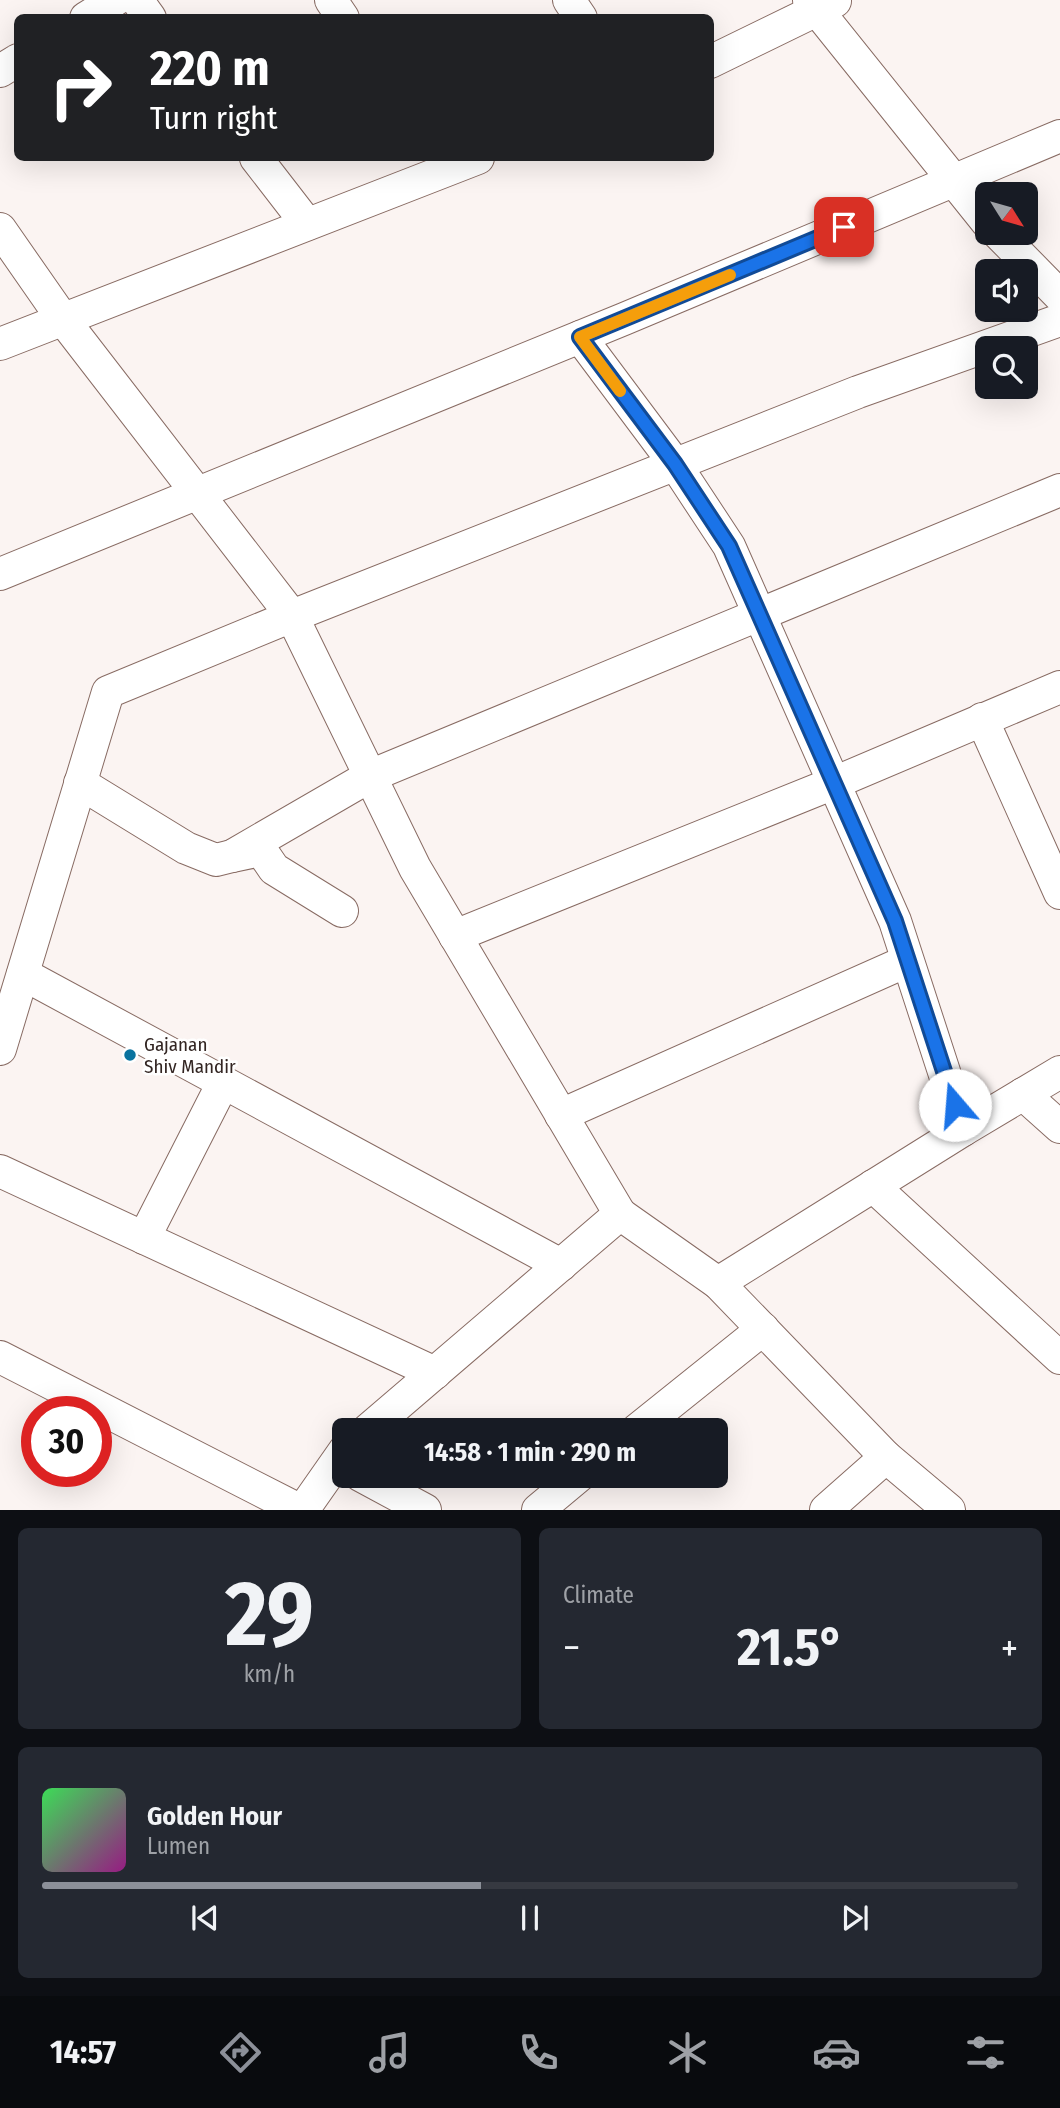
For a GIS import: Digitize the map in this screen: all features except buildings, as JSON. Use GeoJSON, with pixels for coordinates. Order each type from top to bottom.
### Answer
{"type":"FeatureCollection","features":[{"type":"Feature","properties":{"kind":"street"},"geometry":{"type":"LineString","coordinates":[[92,14],[115,0]]}},
{"type":"Feature","properties":{"kind":"street"},"geometry":{"type":"LineString","coordinates":[[714,60],[820,3],[975,208]]}},
{"type":"Feature","properties":{"kind":"street"},"geometry":{"type":"LineString","coordinates":[[0,574],[580,337],[1060,136]]}},
{"type":"Feature","properties":{"kind":"street"},"geometry":{"type":"LineString","coordinates":[[258,161],[307,224]]}},
{"type":"Feature","properties":{"kind":"street"},"geometry":{"type":"LineString","coordinates":[[0,344],[307,224],[444,163]]}},
{"type":"Feature","properties":{"kind":"street"},"geometry":{"type":"LineString","coordinates":[[0,229],[62,318],[292,616],[415,868],[620,1214],[718,1283],[886,1457],[949,1510]]}},
{"type":"Feature","properties":{"kind":"street"},"geometry":{"type":"LineString","coordinates":[[1010,245],[1060,296]]}},
{"type":"Feature","properties":{"kind":"street"},"geometry":{"type":"LineString","coordinates":[[0,1049],[108,692],[292,616],[858,392],[1060,320]]}},
{"type":"Feature","properties":{"kind":"street"},"geometry":{"type":"LineString","coordinates":[[580,337],[675,464],[729,546],[895,921],[963,1130]]}},
{"type":"Feature","properties":{"kind":"street"},"geometry":{"type":"LineString","coordinates":[[232,856],[370,776],[1060,490]]}},
{"type":"Feature","properties":{"kind":"street"},"geometry":{"type":"LineString","coordinates":[[455,936],[834,783],[1060,687]]}},
{"type":"Feature","properties":{"kind":"street"},"geometry":{"type":"LineString","coordinates":[[982,719],[1060,893]]}},
{"type":"Feature","properties":{"kind":"street"},"geometry":{"type":"LineString","coordinates":[[80,783],[186,848],[216,860],[261,850],[274,869],[342,911]]}},
{"type":"Feature","properties":{"kind":"street"},"geometry":{"type":"LineString","coordinates":[[561,1115],[908,961]]}},
{"type":"Feature","properties":{"kind":"street"},"geometry":{"type":"LineString","coordinates":[[23,974],[561,1265]]}},
{"type":"Feature","properties":{"kind":"street"},"geometry":{"type":"LineString","coordinates":[[718,1283],[1060,1072]]}},
{"type":"Feature","properties":{"kind":"street"},"geometry":{"type":"LineString","coordinates":[[144,1238],[223,1083]]}},
{"type":"Feature","properties":{"kind":"street"},"geometry":{"type":"LineString","coordinates":[[1023,1094],[1060,1127]]}},
{"type":"Feature","properties":{"kind":"street"},"geometry":{"type":"LineString","coordinates":[[0,1171],[435,1373]]}},
{"type":"Feature","properties":{"kind":"street"},"geometry":{"type":"LineString","coordinates":[[873,1186],[1060,1358]]}},
{"type":"Feature","properties":{"kind":"street"},"geometry":{"type":"LineString","coordinates":[[382,1418],[620,1214]]}},
{"type":"Feature","properties":{"kind":"street"},"geometry":{"type":"LineString","coordinates":[[652,1418],[763,1329]]}},
{"type":"Feature","properties":{"kind":"street"},"geometry":{"type":"LineString","coordinates":[[0,1357],[301,1510],[332,1478]]}},
{"type":"Feature","properties":{"kind":"street"},"geometry":{"type":"LineString","coordinates":[[826,1510],[886,1457]]}},
{"type":"Feature","properties":{"kind":"street"},"geometry":{"type":"LineString","coordinates":[[387,1488],[425,1510]]}},
{"type":"Feature","properties":{"kind":"street"},"geometry":{"type":"LineString","coordinates":[[538,1510],[564,1488]]}},
{"type":"Feature","properties":{"kind":"slow traffic"},"geometry":{"type":"LineString","coordinates":[[620,391],[580,337],[730,275]]}},
{"type":"Feature","properties":{"kind":"place","name":"Gajanan Shiv Mandir"},"geometry":{"type":"Point","coordinates":[130,1055]}},
{"type":"Feature","properties":{"kind":"route"},"geometry":{"type":"LineString","coordinates":[[844,227],[580,337],[675,464],[729,546],[895,921],[955,1105]]}}]}
